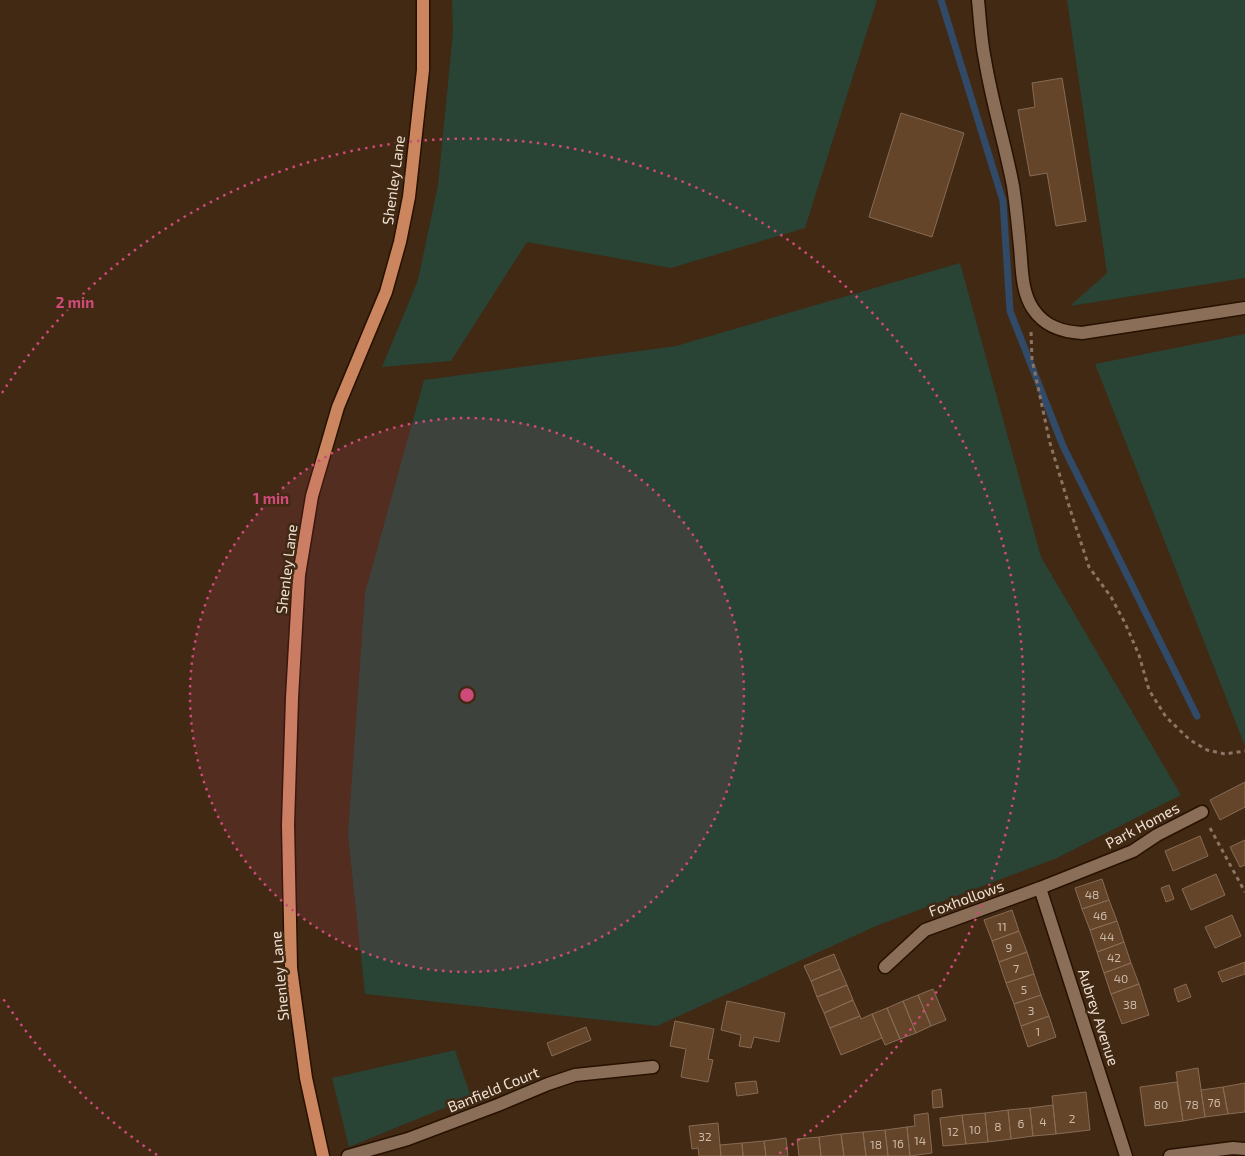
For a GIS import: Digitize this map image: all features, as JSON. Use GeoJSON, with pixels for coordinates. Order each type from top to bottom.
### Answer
{"type":"FeatureCollection","features":[{"type":"Feature","properties":{"kind":"main road","name":"Shenley Lane"},"geometry":{"type":"LineString","coordinates":[[324,1156],[306,1078],[291,968],[288,825],[292,698],[299,575],[312,496],[338,407],[386,292],[402,233],[409,197],[423,70],[423,0]]}},
{"type":"Feature","properties":{"kind":"street"},"geometry":{"type":"LineString","coordinates":[[978,0],[985,60],[1018,222],[1023,277],[1028,299],[1033,309],[1047,323],[1068,332],[1082,333],[1245,308]]}},
{"type":"Feature","properties":{"kind":"street","name":"Park Homes"},"geometry":{"type":"LineString","coordinates":[[1040,888],[1133,851],[1157,835],[1202,812]]}},
{"type":"Feature","properties":{"kind":"street","name":"Foxhollows"},"geometry":{"type":"LineString","coordinates":[[885,967],[925,930],[1040,888]]}},
{"type":"Feature","properties":{"kind":"street","name":"Aubrey Avenue"},"geometry":{"type":"LineString","coordinates":[[1040,888],[1126,1156]]}},
{"type":"Feature","properties":{"kind":"street","name":"Banfield Court"},"geometry":{"type":"LineString","coordinates":[[348,1156],[408,1139],[575,1075],[653,1067]]}},
{"type":"Feature","properties":{"kind":"street"},"geometry":{"type":"LineString","coordinates":[[1170,1156],[1233,1148],[1245,1149]]}},
{"type":"Feature","properties":{"kind":"path"},"geometry":{"type":"LineString","coordinates":[[1028,299],[1032,359],[1050,443],[1089,567],[1125,623],[1139,655],[1149,690],[1166,717],[1190,740],[1207,750],[1225,754],[1245,751]]}},
{"type":"Feature","properties":{"kind":"path"},"geometry":{"type":"LineString","coordinates":[[1202,812],[1245,892]]}},
{"type":"Feature","properties":{"kind":"green space"},"geometry":{"type":"Polygon","coordinates":[[[452,0],[877,0],[805,228],[671,268],[527,242],[451,361],[382,367],[418,280],[438,185],[453,32],[452,0]]]}},
{"type":"Feature","properties":{"kind":"green space"},"geometry":{"type":"Polygon","coordinates":[[[1067,0],[1245,0],[1245,278],[1070,306],[1107,273],[1067,0]]]}},
{"type":"Feature","properties":{"kind":"green space"},"geometry":{"type":"Polygon","coordinates":[[[960,263],[1041,557],[1181,795],[1057,858],[876,926],[657,1026],[365,994],[348,835],[365,593],[424,380],[676,346],[960,263]]]}},
{"type":"Feature","properties":{"kind":"green space"},"geometry":{"type":"Polygon","coordinates":[[[1245,334],[1245,746],[1095,364],[1245,334]]]}},
{"type":"Feature","properties":{"kind":"green space"},"geometry":{"type":"Polygon","coordinates":[[[455,1050],[471,1097],[349,1147],[332,1078],[455,1050]]]}},
{"type":"Feature","properties":{"kind":"building"},"geometry":{"type":"Polygon","coordinates":[[[1062,78],[1086,221],[1056,226],[1047,173],[1030,176],[1018,110],[1035,107],[1032,83],[1062,78]]]}},
{"type":"Feature","properties":{"kind":"building"},"geometry":{"type":"Polygon","coordinates":[[[901,113],[964,133],[932,237],[869,217],[901,113]]]}},
{"type":"Feature","properties":{"kind":"building"},"geometry":{"type":"Polygon","coordinates":[[[1245,782],[1245,807],[1220,820],[1210,800],[1245,782]]]}},
{"type":"Feature","properties":{"kind":"building"},"geometry":{"type":"Polygon","coordinates":[[[1200,836],[1208,856],[1173,871],[1165,851],[1200,836]]]}},
{"type":"Feature","properties":{"kind":"building"},"geometry":{"type":"Polygon","coordinates":[[[1245,840],[1245,865],[1240,867],[1230,847],[1245,840]]]}},
{"type":"Feature","properties":{"kind":"building"},"geometry":{"type":"Polygon","coordinates":[[[1216,874],[1225,895],[1191,910],[1182,889],[1216,874]]]}},
{"type":"Feature","properties":{"kind":"building"},"geometry":{"type":"Polygon","coordinates":[[[1102,879],[1109,900],[1082,909],[1075,888],[1102,879]]]}},
{"type":"Feature","properties":{"kind":"building"},"geometry":{"type":"Polygon","coordinates":[[[1169,885],[1174,899],[1166,902],[1161,888],[1169,885]]]}},
{"type":"Feature","properties":{"kind":"building"},"geometry":{"type":"Polygon","coordinates":[[[1109,900],[1117,921],[1090,930],[1082,909],[1109,900]]]}},
{"type":"Feature","properties":{"kind":"building"},"geometry":{"type":"Polygon","coordinates":[[[1012,910],[1019,931],[992,941],[984,920],[1012,910]]]}},
{"type":"Feature","properties":{"kind":"building"},"geometry":{"type":"Polygon","coordinates":[[[1232,915],[1241,936],[1215,948],[1205,927],[1232,915]]]}},
{"type":"Feature","properties":{"kind":"building"},"geometry":{"type":"Polygon","coordinates":[[[1117,921],[1124,942],[1097,952],[1090,930],[1117,921]]]}},
{"type":"Feature","properties":{"kind":"building"},"geometry":{"type":"Polygon","coordinates":[[[1019,931],[1027,952],[999,962],[992,941],[1019,931]]]}},
{"type":"Feature","properties":{"kind":"building"},"geometry":{"type":"Polygon","coordinates":[[[1124,942],[1131,963],[1104,973],[1097,952],[1124,942]]]}},
{"type":"Feature","properties":{"kind":"building"},"geometry":{"type":"Polygon","coordinates":[[[1027,952],[1034,974],[1006,983],[999,962],[1027,952]]]}},
{"type":"Feature","properties":{"kind":"building"},"geometry":{"type":"Polygon","coordinates":[[[834,954],[840,969],[811,981],[804,966],[834,954]]]}},
{"type":"Feature","properties":{"kind":"building"},"geometry":{"type":"Polygon","coordinates":[[[1245,962],[1245,974],[1222,982],[1218,972],[1245,962]]]}},
{"type":"Feature","properties":{"kind":"building"},"geometry":{"type":"Polygon","coordinates":[[[1131,963],[1139,984],[1111,994],[1104,973],[1131,963]]]}},
{"type":"Feature","properties":{"kind":"building"},"geometry":{"type":"Polygon","coordinates":[[[840,969],[847,985],[817,997],[811,981],[840,969]]]}},
{"type":"Feature","properties":{"kind":"building"},"geometry":{"type":"Polygon","coordinates":[[[1034,974],[1041,995],[1014,1004],[1006,983],[1034,974]]]}},
{"type":"Feature","properties":{"kind":"building"},"geometry":{"type":"Polygon","coordinates":[[[1139,984],[1149,1015],[1122,1024],[1111,994],[1139,984]]]}},
{"type":"Feature","properties":{"kind":"building"},"geometry":{"type":"Polygon","coordinates":[[[1186,984],[1191,997],[1178,1002],[1174,989],[1186,984]]]}},
{"type":"Feature","properties":{"kind":"building"},"geometry":{"type":"Polygon","coordinates":[[[847,985],[853,1000],[824,1013],[817,997],[847,985]]]}},
{"type":"Feature","properties":{"kind":"building"},"geometry":{"type":"Polygon","coordinates":[[[933,989],[946,1020],[931,1026],[918,995],[933,989]]]}},
{"type":"Feature","properties":{"kind":"building"},"geometry":{"type":"Polygon","coordinates":[[[918,995],[931,1026],[916,1033],[903,1001],[918,995]]]}},
{"type":"Feature","properties":{"kind":"building"},"geometry":{"type":"Polygon","coordinates":[[[1041,995],[1049,1016],[1021,1026],[1014,1004],[1041,995]]]}},
{"type":"Feature","properties":{"kind":"building"},"geometry":{"type":"Polygon","coordinates":[[[853,1000],[860,1016],[830,1028],[824,1013],[853,1000]]]}},
{"type":"Feature","properties":{"kind":"building"},"geometry":{"type":"Polygon","coordinates":[[[727,1001],[785,1013],[779,1042],[754,1037],[751,1048],[739,1046],[741,1035],[721,1030],[727,1001]]]}},
{"type":"Feature","properties":{"kind":"building"},"geometry":{"type":"Polygon","coordinates":[[[903,1001],[916,1033],[900,1039],[887,1008],[903,1001]]]}},
{"type":"Feature","properties":{"kind":"building"},"geometry":{"type":"Polygon","coordinates":[[[887,1008],[900,1039],[885,1045],[872,1014],[887,1008]]]}},
{"type":"Feature","properties":{"kind":"building"},"geometry":{"type":"Polygon","coordinates":[[[872,1014],[882,1038],[841,1055],[830,1028],[860,1016],[861,1019],[872,1014]]]}},
{"type":"Feature","properties":{"kind":"building"},"geometry":{"type":"Polygon","coordinates":[[[1049,1016],[1056,1037],[1028,1047],[1021,1026],[1049,1016]]]}},
{"type":"Feature","properties":{"kind":"building"},"geometry":{"type":"Polygon","coordinates":[[[675,1021],[714,1029],[708,1059],[713,1060],[708,1082],[681,1077],[686,1049],[670,1046],[675,1021]]]}},
{"type":"Feature","properties":{"kind":"building"},"geometry":{"type":"Polygon","coordinates":[[[586,1027],[591,1040],[552,1056],[547,1043],[586,1027]]]}},
{"type":"Feature","properties":{"kind":"building"},"geometry":{"type":"Polygon","coordinates":[[[1198,1068],[1205,1117],[1183,1121],[1176,1072],[1198,1068]]]}},
{"type":"Feature","properties":{"kind":"building"},"geometry":{"type":"Polygon","coordinates":[[[756,1081],[758,1093],[737,1096],[735,1083],[756,1081]]]}},
{"type":"Feature","properties":{"kind":"building"},"geometry":{"type":"Polygon","coordinates":[[[1177,1082],[1183,1121],[1145,1126],[1140,1087],[1177,1082]]]}},
{"type":"Feature","properties":{"kind":"building"},"geometry":{"type":"Polygon","coordinates":[[[1245,1083],[1245,1112],[1228,1114],[1223,1087],[1245,1083]]]}},
{"type":"Feature","properties":{"kind":"building"},"geometry":{"type":"Polygon","coordinates":[[[1223,1087],[1228,1114],[1205,1117],[1201,1090],[1223,1087]]]}},
{"type":"Feature","properties":{"kind":"building"},"geometry":{"type":"Polygon","coordinates":[[[941,1089],[943,1107],[933,1108],[932,1091],[941,1089]]]}},
{"type":"Feature","properties":{"kind":"building"},"geometry":{"type":"Polygon","coordinates":[[[1086,1092],[1090,1130],[1056,1134],[1052,1096],[1086,1092]]]}},
{"type":"Feature","properties":{"kind":"building"},"geometry":{"type":"Polygon","coordinates":[[[1053,1105],[1056,1134],[1033,1136],[1030,1108],[1053,1105]]]}},
{"type":"Feature","properties":{"kind":"building"},"geometry":{"type":"Polygon","coordinates":[[[1030,1108],[1033,1136],[1011,1139],[1008,1110],[1030,1108]]]}},
{"type":"Feature","properties":{"kind":"building"},"geometry":{"type":"Polygon","coordinates":[[[1008,1110],[1011,1139],[988,1142],[985,1113],[1008,1110]]]}},
{"type":"Feature","properties":{"kind":"building"},"geometry":{"type":"Polygon","coordinates":[[[928,1113],[932,1153],[910,1156],[907,1127],[915,1126],[914,1115],[928,1113]]]}},
{"type":"Feature","properties":{"kind":"building"},"geometry":{"type":"Polygon","coordinates":[[[985,1113],[988,1142],[966,1144],[962,1115],[985,1113]]]}},
{"type":"Feature","properties":{"kind":"building"},"geometry":{"type":"Polygon","coordinates":[[[962,1115],[966,1144],[943,1146],[940,1118],[962,1115]]]}},
{"type":"Feature","properties":{"kind":"building"},"geometry":{"type":"Polygon","coordinates":[[[718,1123],[721,1156],[699,1156],[698,1148],[692,1149],[689,1126],[718,1123]]]}},
{"type":"Feature","properties":{"kind":"building"},"geometry":{"type":"Polygon","coordinates":[[[907,1127],[910,1156],[888,1156],[885,1130],[907,1127]]]}},
{"type":"Feature","properties":{"kind":"building"},"geometry":{"type":"Polygon","coordinates":[[[885,1130],[888,1156],[866,1156],[863,1132],[885,1130]]]}},
{"type":"Feature","properties":{"kind":"building"},"geometry":{"type":"Polygon","coordinates":[[[863,1132],[866,1156],[844,1156],[841,1134],[863,1132]]]}},
{"type":"Feature","properties":{"kind":"building"},"geometry":{"type":"Polygon","coordinates":[[[841,1134],[844,1156],[821,1156],[819,1137],[841,1134]]]}},
{"type":"Feature","properties":{"kind":"building"},"geometry":{"type":"Polygon","coordinates":[[[819,1137],[821,1156],[799,1156],[797,1139],[819,1137]]]}},
{"type":"Feature","properties":{"kind":"building"},"geometry":{"type":"Polygon","coordinates":[[[786,1138],[788,1156],[766,1156],[764,1141],[786,1138]]]}},
{"type":"Feature","properties":{"kind":"building"},"geometry":{"type":"Polygon","coordinates":[[[764,1141],[766,1156],[743,1156],[742,1143],[764,1141]]]}},
{"type":"Feature","properties":{"kind":"building"},"geometry":{"type":"Polygon","coordinates":[[[742,1143],[743,1156],[721,1156],[720,1145],[742,1143]]]}},
{"type":"Feature","properties":{"kind":"waterway"},"geometry":{"type":"LineString","coordinates":[[941,0],[1003,201],[1010,311],[1063,446],[1197,716]]}}]}
